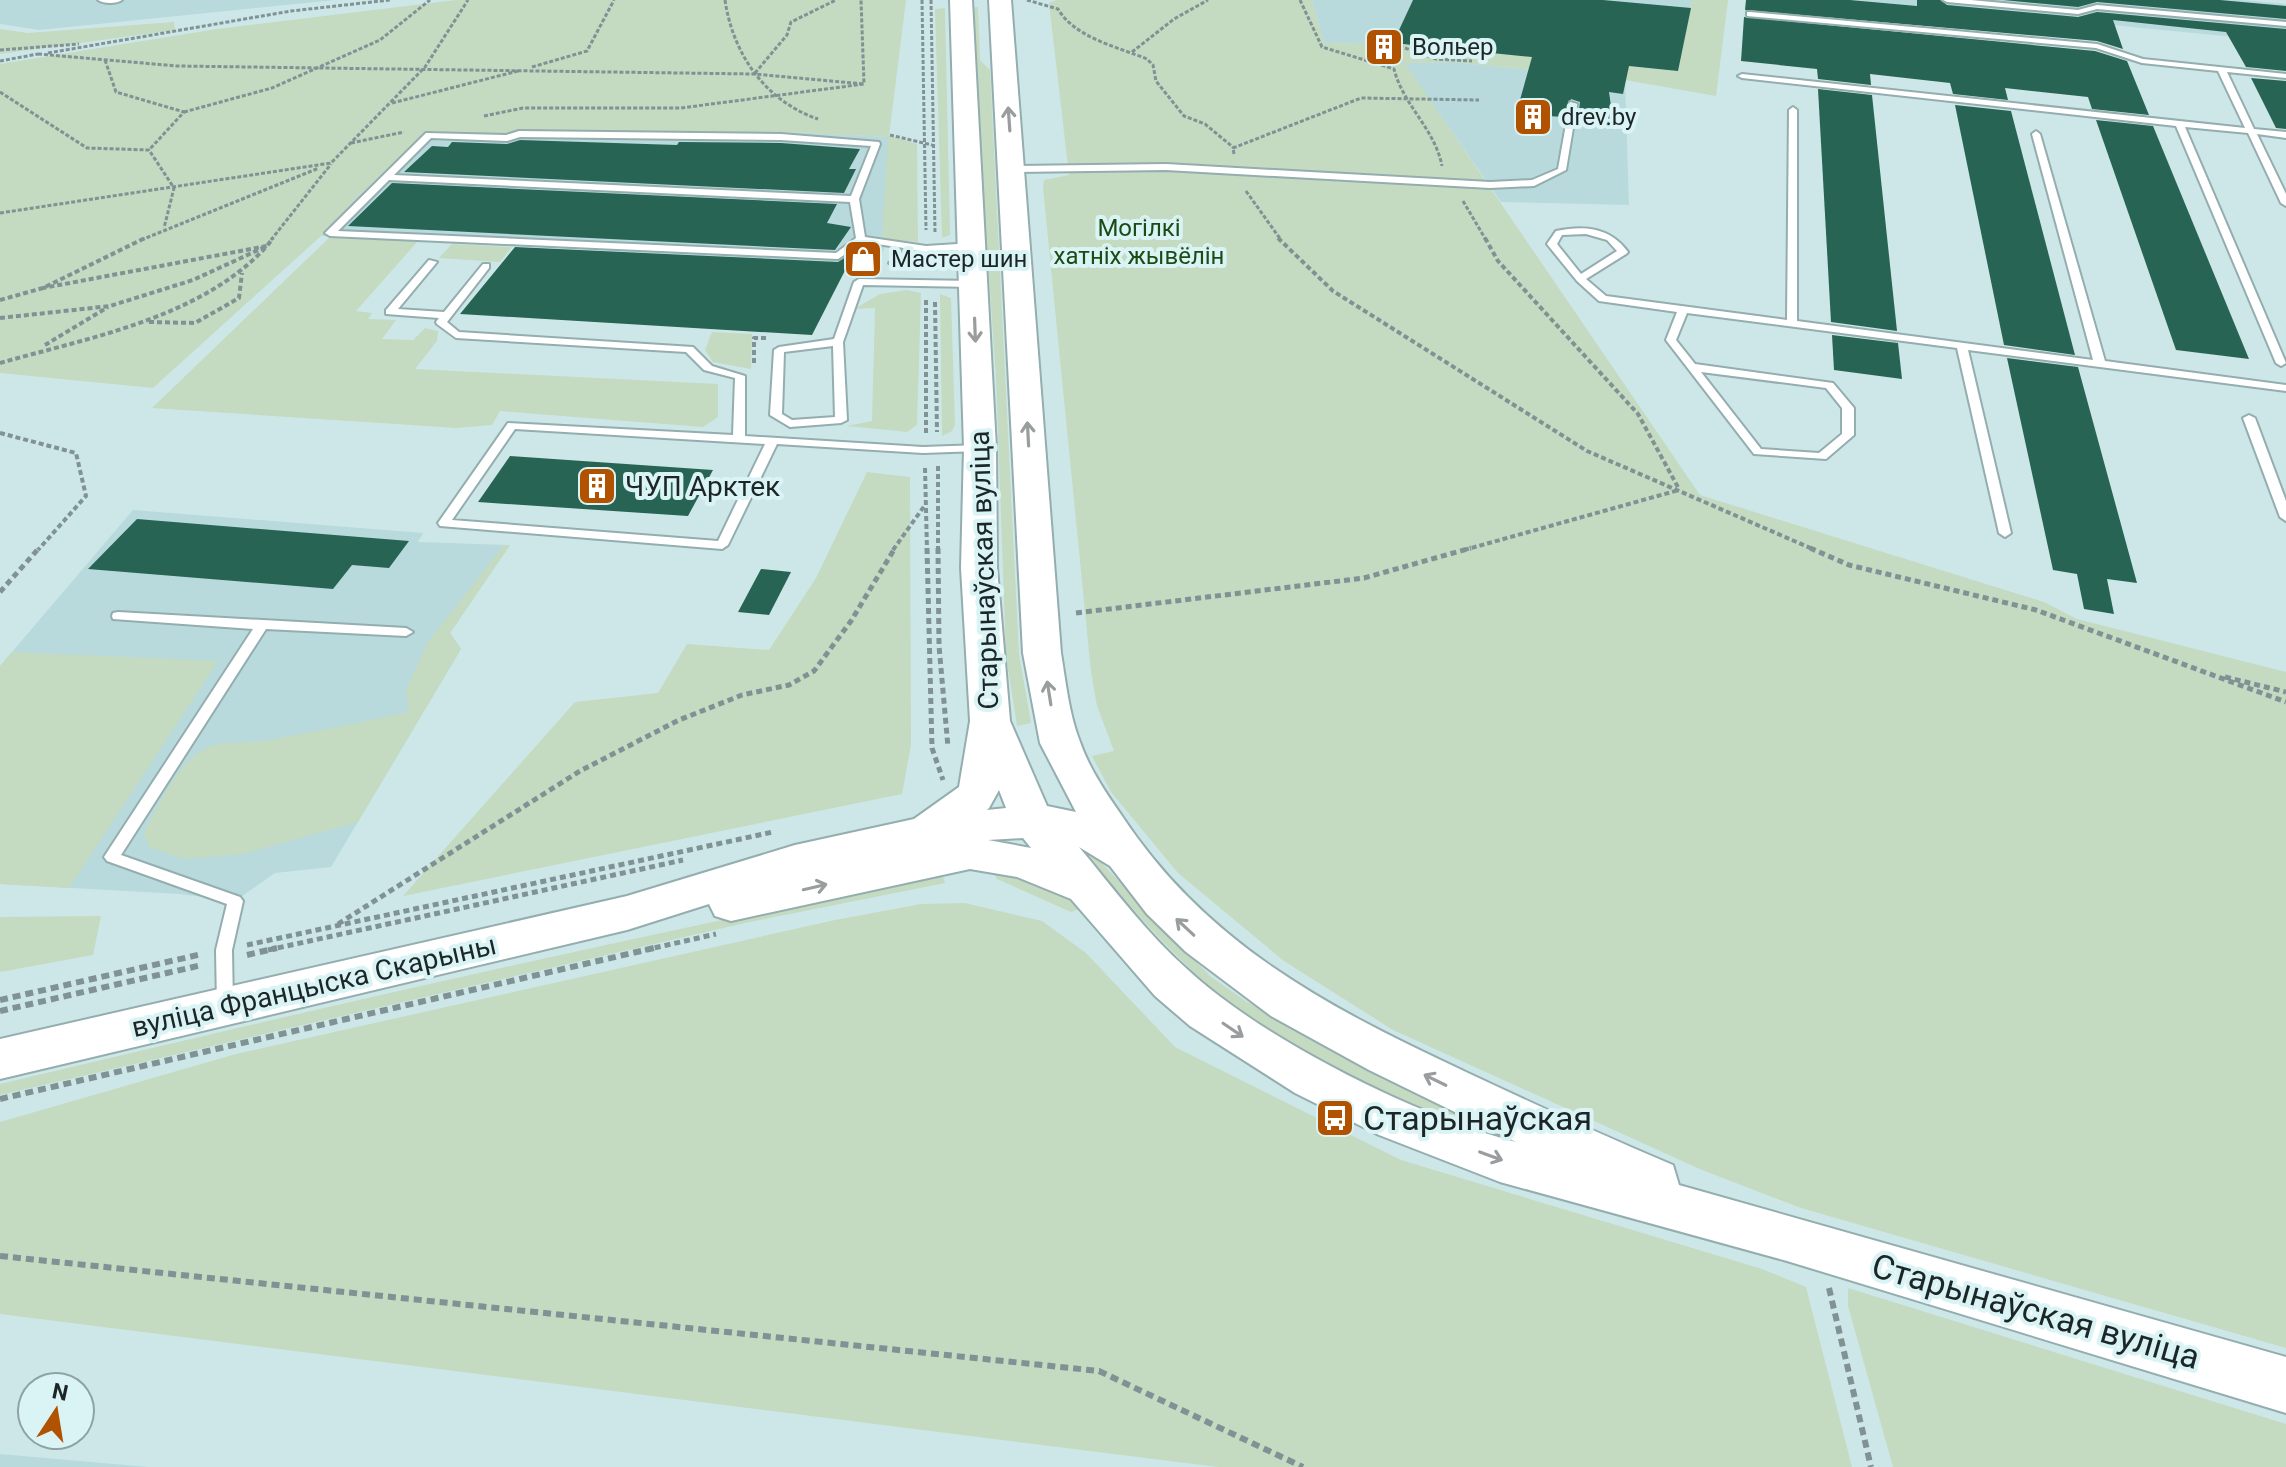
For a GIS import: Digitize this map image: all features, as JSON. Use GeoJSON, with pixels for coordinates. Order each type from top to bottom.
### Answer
{"type":"FeatureCollection","features":[{"type":"Feature","properties":{"kind":"main road","name":"Старынаўская вуліца"},"geometry":{"type":"LineString","coordinates":[[961,0],[980,448],[979,568],[990,721],[1033,821],[1085,888],[1171,983],[1207,1013],[1347,1097],[1500,1160],[1809,1244],[2286,1385]]}},
{"type":"Feature","properties":{"kind":"main road","name":"Старынаўская вуліца"},"geometry":{"type":"LineString","coordinates":[[1000,0],[1042,653],[1053,719],[1072,767],[1122,855],[1172,914],[1209,949],[1292,1008],[1497,1110],[1809,1244]]}},
{"type":"Feature","properties":{"kind":"main road"},"geometry":{"type":"LineString","coordinates":[[905,836],[955,814],[979,794],[990,721]]}},
{"type":"Feature","properties":{"kind":"main road","name":"вуліца Францыска Скарыны"},"geometry":{"type":"LineString","coordinates":[[627,913],[742,903],[976,853],[1033,821],[1059,799],[1072,767]]}},
{"type":"Feature","properties":{"kind":"main road","name":"вуліца Францыска Скарыны"},"geometry":{"type":"LineString","coordinates":[[0,1059],[627,913],[795,861],[905,836],[1033,821]]}},
{"type":"Feature","properties":{"kind":"main road"},"geometry":{"type":"LineString","coordinates":[[1033,821],[1052,821],[1085,830],[1122,855]]}},
{"type":"Feature","properties":{"kind":"main road","name":"вуліца Францыска Скарыны"},"geometry":{"type":"LineString","coordinates":[[976,853],[1024,862],[1085,888]]}},
{"type":"Feature","properties":{"kind":"lane"},"geometry":{"type":"LineString","coordinates":[[102,0],[118,0]]}},
{"type":"Feature","properties":{"kind":"lane"},"geometry":{"type":"LineString","coordinates":[[1947,0],[2078,12],[2097,7],[2286,24]]}},
{"type":"Feature","properties":{"kind":"lane"},"geometry":{"type":"LineString","coordinates":[[1750,14],[2097,46],[2142,61],[2286,76]]}},
{"type":"Feature","properties":{"kind":"lane"},"geometry":{"type":"LineString","coordinates":[[2221,69],[2286,203]]}},
{"type":"Feature","properties":{"kind":"lane"},"geometry":{"type":"LineString","coordinates":[[1742,76],[2286,135]]}},
{"type":"Feature","properties":{"kind":"lane"},"geometry":{"type":"LineString","coordinates":[[1012,169],[1166,167],[1453,184],[1534,183],[1562,170],[1573,104]]}},
{"type":"Feature","properties":{"kind":"lane"},"geometry":{"type":"LineString","coordinates":[[1792,324],[1793,110]]}},
{"type":"Feature","properties":{"kind":"lane"},"geometry":{"type":"LineString","coordinates":[[2179,123],[2281,363]]}},
{"type":"Feature","properties":{"kind":"lane"},"geometry":{"type":"LineString","coordinates":[[2036,134],[2100,364]]}},
{"type":"Feature","properties":{"kind":"lane"},"geometry":{"type":"LineString","coordinates":[[861,239],[854,199],[876,144],[781,137],[429,135],[330,233],[838,256],[861,239],[909,247],[973,246]]}},
{"type":"Feature","properties":{"kind":"lane"},"geometry":{"type":"LineString","coordinates":[[387,177],[854,199]]}},
{"type":"Feature","properties":{"kind":"lane"},"geometry":{"type":"LineString","coordinates":[[1580,279],[1623,252],[1617,241],[1602,233],[1581,229],[1559,233],[1552,244],[1580,279],[1603,299],[2286,388]]}},
{"type":"Feature","properties":{"kind":"lane"},"geometry":{"type":"LineString","coordinates":[[894,263],[905,264],[909,247]]}},
{"type":"Feature","properties":{"kind":"lane"},"geometry":{"type":"LineString","coordinates":[[432,262],[390,312],[446,315]]}},
{"type":"Feature","properties":{"kind":"lane"},"geometry":{"type":"LineString","coordinates":[[486,266],[441,322],[456,335],[689,349],[708,368],[740,376],[739,438]]}},
{"type":"Feature","properties":{"kind":"lane"},"geometry":{"type":"LineString","coordinates":[[838,342],[779,350],[776,415],[790,424],[841,420],[838,342],[859,282],[974,284]]}},
{"type":"Feature","properties":{"kind":"lane"},"geometry":{"type":"LineString","coordinates":[[1683,309],[1671,340],[1691,367],[1758,452],[1822,457],[1848,435],[1848,408],[1829,385],[1691,367]]}},
{"type":"Feature","properties":{"kind":"lane"},"geometry":{"type":"LineString","coordinates":[[1962,347],[2005,533]]}},
{"type":"Feature","properties":{"kind":"lane"},"geometry":{"type":"LineString","coordinates":[[2249,418],[2286,517]]}},
{"type":"Feature","properties":{"kind":"lane"},"geometry":{"type":"LineString","coordinates":[[773,440],[722,545],[444,523],[512,425],[936,449],[980,448]]}},
{"type":"Feature","properties":{"kind":"lane"},"geometry":{"type":"LineString","coordinates":[[118,616],[406,632]]}},
{"type":"Feature","properties":{"kind":"lane"},"geometry":{"type":"LineString","coordinates":[[225,1006],[224,955],[235,901],[112,857],[262,625]]}},
{"type":"Feature","properties":{"kind":"path"},"geometry":{"type":"LineString","coordinates":[[0,61],[291,11],[390,0]]}},
{"type":"Feature","properties":{"kind":"path"},"geometry":{"type":"LineString","coordinates":[[105,60],[116,92],[184,112],[272,88],[380,40],[430,0]]}},
{"type":"Feature","properties":{"kind":"path"},"geometry":{"type":"LineString","coordinates":[[0,363],[37,350],[145,322],[243,272],[331,163],[425,67],[468,0]]}},
{"type":"Feature","properties":{"kind":"path"},"geometry":{"type":"LineString","coordinates":[[390,103],[587,51],[614,0]]}},
{"type":"Feature","properties":{"kind":"path"},"geometry":{"type":"LineString","coordinates":[[725,0],[731,35],[754,74],[779,97],[809,117],[824,120]]}},
{"type":"Feature","properties":{"kind":"path"},"geometry":{"type":"LineString","coordinates":[[754,74],[787,35],[791,22],[836,0]]}},
{"type":"Feature","properties":{"kind":"path"},"geometry":{"type":"LineString","coordinates":[[861,0],[864,6],[864,84]]}},
{"type":"Feature","properties":{"kind":"path"},"geometry":{"type":"LineString","coordinates":[[931,0],[936,248]]}},
{"type":"Feature","properties":{"kind":"path"},"geometry":{"type":"LineString","coordinates":[[1027,0],[1058,9],[1064,21],[1153,65],[1156,81],[1184,116],[1205,124],[1233,148],[1258,162],[1296,175]]}},
{"type":"Feature","properties":{"kind":"path"},"geometry":{"type":"LineString","coordinates":[[1132,52],[1174,19],[1208,0]]}},
{"type":"Feature","properties":{"kind":"path"},"geometry":{"type":"LineString","coordinates":[[1300,0],[1322,47],[1394,69],[1402,97],[1441,153],[1442,169],[1498,261],[1638,414],[1680,489]]}},
{"type":"Feature","properties":{"kind":"path"},"geometry":{"type":"LineString","coordinates":[[0,50],[126,40]]}},
{"type":"Feature","properties":{"kind":"path"},"geometry":{"type":"LineString","coordinates":[[1388,42],[1436,59],[1472,61]]}},
{"type":"Feature","properties":{"kind":"path"},"geometry":{"type":"LineString","coordinates":[[38,54],[177,66],[425,67],[754,74],[864,84]]}},
{"type":"Feature","properties":{"kind":"path"},"geometry":{"type":"LineString","coordinates":[[779,97],[864,84]]}},
{"type":"Feature","properties":{"kind":"path"},"geometry":{"type":"LineString","coordinates":[[0,92],[87,148],[149,150],[184,112]]}},
{"type":"Feature","properties":{"kind":"path"},"geometry":{"type":"LineString","coordinates":[[1233,148],[1361,98],[1402,97],[1431,102],[1479,100]]}},
{"type":"Feature","properties":{"kind":"path"},"geometry":{"type":"LineString","coordinates":[[881,133],[932,145]]}},
{"type":"Feature","properties":{"kind":"path"},"geometry":{"type":"LineString","coordinates":[[1233,148],[1249,200],[1277,237],[1333,291],[1587,451],[1849,565],[2036,610],[2286,702]]}},
{"type":"Feature","properties":{"kind":"path"},"geometry":{"type":"LineString","coordinates":[[149,150],[174,188],[164,229]]}},
{"type":"Feature","properties":{"kind":"path"},"geometry":{"type":"LineString","coordinates":[[0,213],[331,163]]}},
{"type":"Feature","properties":{"kind":"path"},"geometry":{"type":"LineString","coordinates":[[43,288],[164,229],[331,163]]}},
{"type":"Feature","properties":{"kind":"path"},"geometry":{"type":"LineString","coordinates":[[0,300],[43,288],[267,246]]}},
{"type":"Feature","properties":{"kind":"path"},"geometry":{"type":"LineString","coordinates":[[0,318],[110,306],[193,280],[267,246]]}},
{"type":"Feature","properties":{"kind":"path"},"geometry":{"type":"LineString","coordinates":[[145,322],[195,323],[239,298],[243,272]]}},
{"type":"Feature","properties":{"kind":"path"},"geometry":{"type":"LineString","coordinates":[[935,284],[939,646],[950,753]]}},
{"type":"Feature","properties":{"kind":"path"},"geometry":{"type":"LineString","coordinates":[[37,350],[110,306]]}},
{"type":"Feature","properties":{"kind":"path"},"geometry":{"type":"LineString","coordinates":[[0,433],[76,453],[86,496],[0,592]]}},
{"type":"Feature","properties":{"kind":"path"},"geometry":{"type":"LineString","coordinates":[[1076,613],[1364,578],[1680,489]]}},
{"type":"Feature","properties":{"kind":"path"},"geometry":{"type":"LineString","coordinates":[[332,927],[386,896],[580,771],[703,709],[742,695],[789,685],[814,671],[851,621],[906,529],[926,504]]}},
{"type":"Feature","properties":{"kind":"path"},"geometry":{"type":"LineString","coordinates":[[2197,670],[2286,692]]}},
{"type":"Feature","properties":{"kind":"path"},"geometry":{"type":"LineString","coordinates":[[945,787],[951,779]]}},
{"type":"Feature","properties":{"kind":"path"},"geometry":{"type":"LineString","coordinates":[[0,1011],[332,927],[780,831]]}},
{"type":"Feature","properties":{"kind":"path"},"geometry":{"type":"LineString","coordinates":[[0,1000],[785,837]]}},
{"type":"Feature","properties":{"kind":"path"},"geometry":{"type":"LineString","coordinates":[[0,1099],[730,931]]}},
{"type":"Feature","properties":{"kind":"path"},"geometry":{"type":"LineString","coordinates":[[1809,1244],[1829,1292],[1871,1467]]}},
{"type":"Feature","properties":{"kind":"path"},"geometry":{"type":"LineString","coordinates":[[0,1256],[1099,1371],[1303,1467]]}},
{"type":"Feature","properties":{"kind":"shaded area"},"geometry":{"type":"Polygon","coordinates":[[[0,0],[335,0],[39,30],[0,24],[0,0]]]}},
{"type":"Feature","properties":{"kind":"shaded area"},"geometry":{"type":"Polygon","coordinates":[[[1312,0],[1692,0],[1678,71],[1404,45],[1324,43],[1312,0]]]}},
{"type":"Feature","properties":{"kind":"shaded area"},"geometry":{"type":"Polygon","coordinates":[[[1853,0],[2242,0],[2286,4],[2286,42],[1853,0]]]}},
{"type":"Feature","properties":{"kind":"shaded area"},"geometry":{"type":"Polygon","coordinates":[[[1454,62],[1625,80],[1629,205],[1501,202],[1404,63],[1454,62]]]}},
{"type":"Feature","properties":{"kind":"shaded area"},"geometry":{"type":"Polygon","coordinates":[[[511,131],[786,132],[889,137],[884,249],[876,265],[321,236],[356,198],[428,132],[506,135],[511,131]]]}},
{"type":"Feature","properties":{"kind":"shaded area"},"geometry":{"type":"Polygon","coordinates":[[[133,510],[423,533],[418,542],[510,545],[450,633],[461,649],[331,867],[275,873],[235,901],[180,894],[0,884],[0,666],[133,510]]]}},
{"type":"Feature","properties":{"kind":"shaded area"},"geometry":{"type":"Polygon","coordinates":[[[0,1454],[149,1467],[0,1467],[0,1454]]]}},
{"type":"Feature","properties":{"kind":"green space"},"geometry":{"type":"Polygon","coordinates":[[[456,0],[906,0],[889,136],[917,144],[918,242],[882,239],[888,137],[786,132],[511,131],[506,135],[428,132],[356,198],[321,236],[153,388],[0,373],[0,64],[217,29],[456,0]]]}},
{"type":"Feature","properties":{"kind":"green space","name":"Могілкі хатніх жывёлін"},"geometry":{"type":"Polygon","coordinates":[[[1056,0],[1312,0],[1324,43],[1404,44],[1678,71],[1692,0],[1728,0],[1716,96],[1625,80],[1454,62],[1405,63],[1700,495],[2044,602],[2077,619],[2286,672],[2286,1348],[1801,1208],[1702,1170],[1393,1030],[1284,961],[1178,873],[1111,792],[1092,756],[1114,751],[1097,706],[1091,672],[1043,188],[1044,180],[1069,175],[1049,3],[1056,0]]]}},
{"type":"Feature","properties":{"kind":"green space"},"geometry":{"type":"Polygon","coordinates":[[[978,7],[980,60],[990,70],[1019,654],[1031,723],[1017,726],[1006,656],[996,377],[970,8],[978,7]]]}},
{"type":"Feature","properties":{"kind":"green space"},"geometry":{"type":"Polygon","coordinates":[[[945,8],[950,235],[942,238],[935,9],[945,8]]]}},
{"type":"Feature","properties":{"kind":"green space"},"geometry":{"type":"Polygon","coordinates":[[[174,22],[175,30],[0,54],[0,29],[28,33],[174,22]]]}},
{"type":"Feature","properties":{"kind":"green space"},"geometry":{"type":"Polygon","coordinates":[[[331,236],[418,241],[356,311],[372,313],[368,319],[396,320],[382,339],[413,340],[425,328],[438,331],[437,341],[415,369],[718,384],[718,417],[703,427],[500,411],[492,425],[456,428],[152,408],[331,236]]]}},
{"type":"Feature","properties":{"kind":"green space"},"geometry":{"type":"Polygon","coordinates":[[[452,244],[512,247],[500,262],[439,258],[452,244]]]}},
{"type":"Feature","properties":{"kind":"green space"},"geometry":{"type":"Polygon","coordinates":[[[907,290],[921,293],[917,425],[907,432],[847,426],[872,421],[875,308],[854,309],[880,294],[907,290]]]}},
{"type":"Feature","properties":{"kind":"green space"},"geometry":{"type":"Polygon","coordinates":[[[940,294],[951,298],[955,425],[952,431],[942,436],[940,294]]]}},
{"type":"Feature","properties":{"kind":"green space"},"geometry":{"type":"Polygon","coordinates":[[[712,332],[752,334],[751,369],[713,362],[705,350],[712,332]]]}},
{"type":"Feature","properties":{"kind":"green space"},"geometry":{"type":"Polygon","coordinates":[[[867,472],[910,477],[911,745],[902,794],[403,896],[575,702],[658,693],[687,644],[769,650],[816,578],[867,472]]]}},
{"type":"Feature","properties":{"kind":"green space"},"geometry":{"type":"Polygon","coordinates":[[[504,545],[510,545],[450,633],[461,649],[358,822],[243,854],[184,859],[149,847],[144,833],[160,802],[179,773],[203,750],[221,744],[270,740],[409,712],[406,689],[428,642],[504,545]]]}},
{"type":"Feature","properties":{"kind":"green space"},"geometry":{"type":"Polygon","coordinates":[[[12,652],[218,661],[69,888],[0,884],[0,666],[12,652]]]}},
{"type":"Feature","properties":{"kind":"green space"},"geometry":{"type":"Polygon","coordinates":[[[1091,852],[1210,976],[1247,1002],[1592,1169],[1458,1129],[1359,1084],[1295,1048],[1235,1007],[1175,954],[1086,856],[1091,852]]]}},
{"type":"Feature","properties":{"kind":"green space"},"geometry":{"type":"Polygon","coordinates":[[[991,868],[1032,871],[1084,907],[1071,912],[997,879],[991,868]]]}},
{"type":"Feature","properties":{"kind":"green space"},"geometry":{"type":"Polygon","coordinates":[[[942,874],[945,883],[745,923],[0,1095],[0,1084],[117,1056],[588,949],[942,874]]]}},
{"type":"Feature","properties":{"kind":"green space"},"geometry":{"type":"Polygon","coordinates":[[[965,903],[1042,921],[1086,953],[1175,1047],[1401,1160],[1762,1269],[1806,1287],[1852,1467],[1218,1467],[0,1314],[0,1122],[236,1054],[835,920],[921,904],[965,903]]]}},
{"type":"Feature","properties":{"kind":"green space"},"geometry":{"type":"Polygon","coordinates":[[[101,916],[93,955],[0,972],[0,917],[101,916]]]}},
{"type":"Feature","properties":{"kind":"green space"},"geometry":{"type":"Polygon","coordinates":[[[1848,1288],[2286,1424],[2286,1467],[1893,1467],[1848,1306],[1848,1288]]]}},
{"type":"Feature","properties":{"kind":"building"},"geometry":{"type":"Polygon","coordinates":[[[1413,0],[1603,0],[1691,8],[1678,71],[1629,66],[1623,94],[1609,92],[1613,120],[1578,118],[1580,102],[1571,99],[1564,117],[1516,114],[1532,57],[1393,43],[1413,0]]]}},
{"type":"Feature","properties":{"kind":"building"},"geometry":{"type":"Polygon","coordinates":[[[1746,0],[1850,0],[1917,6],[1917,0],[1940,0],[1947,5],[2078,17],[2097,12],[2286,29],[2286,71],[2246,67],[2226,32],[2113,20],[2123,49],[2097,41],[1745,10],[1746,0]]]}},
{"type":"Feature","properties":{"kind":"building"},"geometry":{"type":"Polygon","coordinates":[[[2003,0],[2220,0],[2286,6],[2286,19],[2097,2],[2078,7],[2003,0]]]}},
{"type":"Feature","properties":{"kind":"building"},"geometry":{"type":"Polygon","coordinates":[[[1744,17],[2095,51],[2127,61],[2149,115],[2092,109],[2088,97],[2005,88],[2008,100],[1953,94],[1950,83],[1870,74],[1871,85],[1818,79],[1817,69],[1741,61],[1744,17]]]}},
{"type":"Feature","properties":{"kind":"building"},"geometry":{"type":"Polygon","coordinates":[[[2251,78],[2286,81],[2286,129],[2276,128],[2251,78]]]}},
{"type":"Feature","properties":{"kind":"building"},"geometry":{"type":"Polygon","coordinates":[[[1818,89],[1872,95],[1897,331],[1831,322],[1818,89]]]}},
{"type":"Feature","properties":{"kind":"building"},"geometry":{"type":"Polygon","coordinates":[[[1955,105],[2011,111],[2075,355],[2004,345],[1955,105]]]}},
{"type":"Feature","properties":{"kind":"building"},"geometry":{"type":"Polygon","coordinates":[[[2096,120],[2153,126],[2249,359],[2176,350],[2096,120]]]}},
{"type":"Feature","properties":{"kind":"building"},"geometry":{"type":"Polygon","coordinates":[[[520,140],[677,145],[679,142],[781,143],[860,149],[849,169],[856,169],[844,193],[404,172],[432,146],[448,147],[452,142],[507,144],[520,140]]]}},
{"type":"Feature","properties":{"kind":"building"},"geometry":{"type":"Polygon","coordinates":[[[392,183],[837,204],[827,223],[851,227],[835,250],[348,226],[392,183]]]}},
{"type":"Feature","properties":{"kind":"building"},"geometry":{"type":"Polygon","coordinates":[[[515,247],[838,262],[855,251],[812,335],[460,314],[515,247]]]}},
{"type":"Feature","properties":{"kind":"building"},"geometry":{"type":"Polygon","coordinates":[[[1832,335],[1898,343],[1902,379],[1834,370],[1832,335]]]}},
{"type":"Feature","properties":{"kind":"building"},"geometry":{"type":"Polygon","coordinates":[[[2007,358],[2078,367],[2137,583],[2107,579],[2114,614],[2084,609],[2077,574],[2053,570],[2007,358]]]}},
{"type":"Feature","properties":{"kind":"building","name":"ЧУП Арктек"},"geometry":{"type":"Polygon","coordinates":[[[510,456],[713,470],[688,516],[478,502],[510,456]]]}},
{"type":"Feature","properties":{"kind":"building"},"geometry":{"type":"Polygon","coordinates":[[[137,519],[409,541],[389,568],[352,565],[333,589],[88,569],[137,519]]]}},
{"type":"Feature","properties":{"kind":"building"},"geometry":{"type":"Polygon","coordinates":[[[761,569],[791,572],[769,615],[738,612],[761,569]]]}},
{"type":"Feature","properties":{"kind":"place","name":"Вольер"},"geometry":{"type":"Point","coordinates":[1384,47]}},
{"type":"Feature","properties":{"kind":"place","name":"drev.by"},"geometry":{"type":"Point","coordinates":[1533,117]}},
{"type":"Feature","properties":{"kind":"place","name":"Мастер шин"},"geometry":{"type":"Point","coordinates":[863,259]}},
{"type":"Feature","properties":{"kind":"place","name":"ЧУП Арктек"},"geometry":{"type":"Point","coordinates":[597,486]}},
{"type":"Feature","properties":{"kind":"place","name":"Старынаўская"},"geometry":{"type":"Point","coordinates":[1335,1118]}}]}
